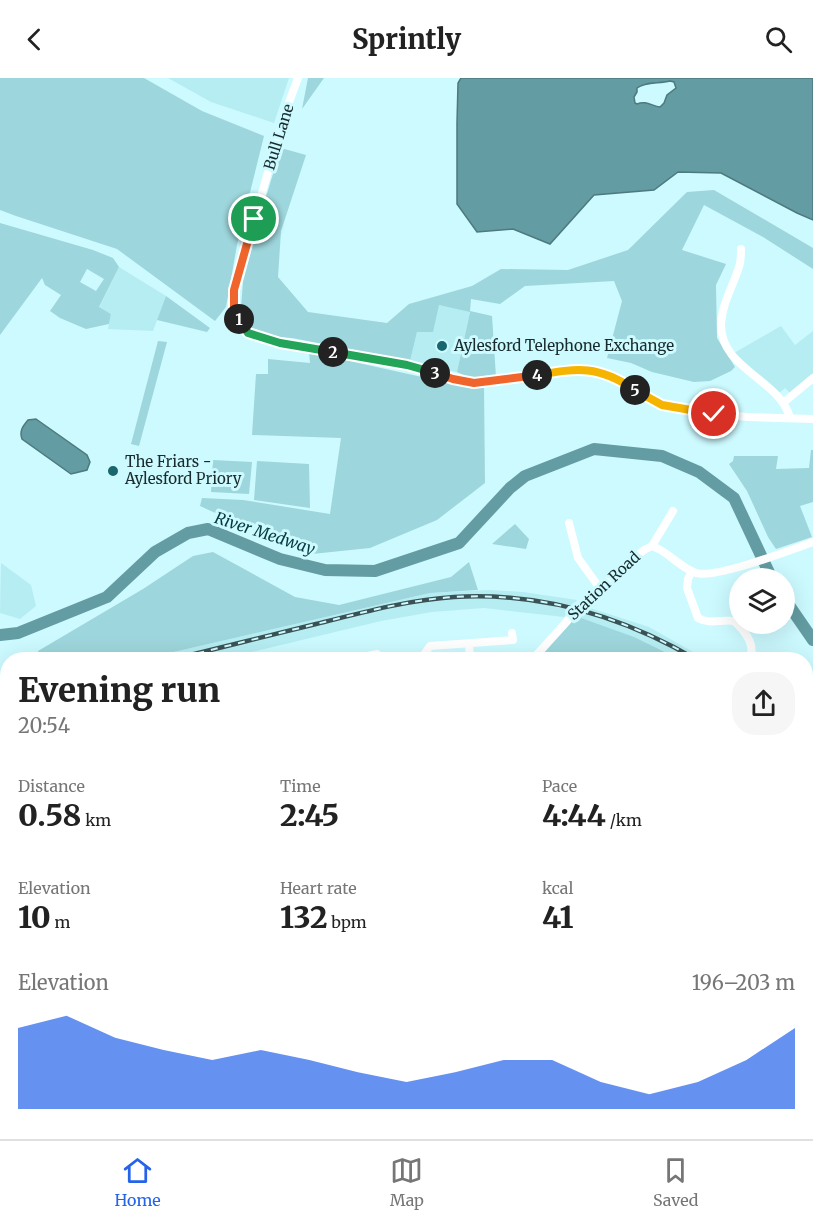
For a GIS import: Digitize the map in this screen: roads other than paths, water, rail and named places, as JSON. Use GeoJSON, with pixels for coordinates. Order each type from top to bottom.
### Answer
{"type":"FeatureCollection","features":[{"type":"Feature","properties":{"kind":"street","name":"Bull Lane"},"geometry":{"type":"LineString","coordinates":[[298,78],[285,113],[234,290],[234,310],[248,333],[280,343],[407,365],[474,383],[519,379],[570,369],[594,371],[619,379],[662,405],[714,414],[790,418]]}},
{"type":"Feature","properties":{"kind":"street"},"geometry":{"type":"LineString","coordinates":[[741,249],[740,265],[723,310],[721,324],[724,341],[740,363],[783,403],[790,418],[813,419]]}},
{"type":"Feature","properties":{"kind":"street"},"geometry":{"type":"LineString","coordinates":[[783,403],[813,378]]}},
{"type":"Feature","properties":{"kind":"street","name":"Station Road"},"geometry":{"type":"LineString","coordinates":[[539,652],[577,608],[599,587],[652,546],[673,511]]}},
{"type":"Feature","properties":{"kind":"street"},"geometry":{"type":"LineString","coordinates":[[569,523],[578,558],[599,587]]}},
{"type":"Feature","properties":{"kind":"street"},"geometry":{"type":"LineString","coordinates":[[652,546],[692,572],[703,575],[734,568],[813,542]]}},
{"type":"Feature","properties":{"kind":"street"},"geometry":{"type":"LineString","coordinates":[[692,572],[687,588],[698,618],[704,622],[734,621],[752,646],[752,652]]}},
{"type":"Feature","properties":{"kind":"street"},"geometry":{"type":"LineString","coordinates":[[425,652],[430,646],[513,640],[512,633]]}},
{"type":"Feature","properties":{"kind":"street"},"geometry":{"type":"LineString","coordinates":[[470,644],[470,652]]}},
{"type":"Feature","properties":{"kind":"waterway","name":"River Medway"},"geometry":{"type":"LineString","coordinates":[[0,635],[18,633],[107,597],[155,552],[188,533],[208,529],[280,559],[325,570],[375,571],[459,543],[510,488],[525,476],[594,449],[662,456],[699,472],[734,498],[767,568]]}},
{"type":"Feature","properties":{"kind":"waterway","name":"River Medway"},"geometry":{"type":"LineString","coordinates":[[795,614],[813,640]]}},
{"type":"Feature","properties":{"kind":"railway"},"geometry":{"type":"LineString","coordinates":[[202,652],[402,604],[454,597],[486,596],[549,603],[580,610],[640,631],[683,652]]}},
{"type":"Feature","properties":{"kind":"place","name":"Aylesford Telephone Exchange"},"geometry":{"type":"Point","coordinates":[442,346]}},
{"type":"Feature","properties":{"kind":"place","name":"The Friars - Aylesford Priory"},"geometry":{"type":"Point","coordinates":[113,471]}}]}
